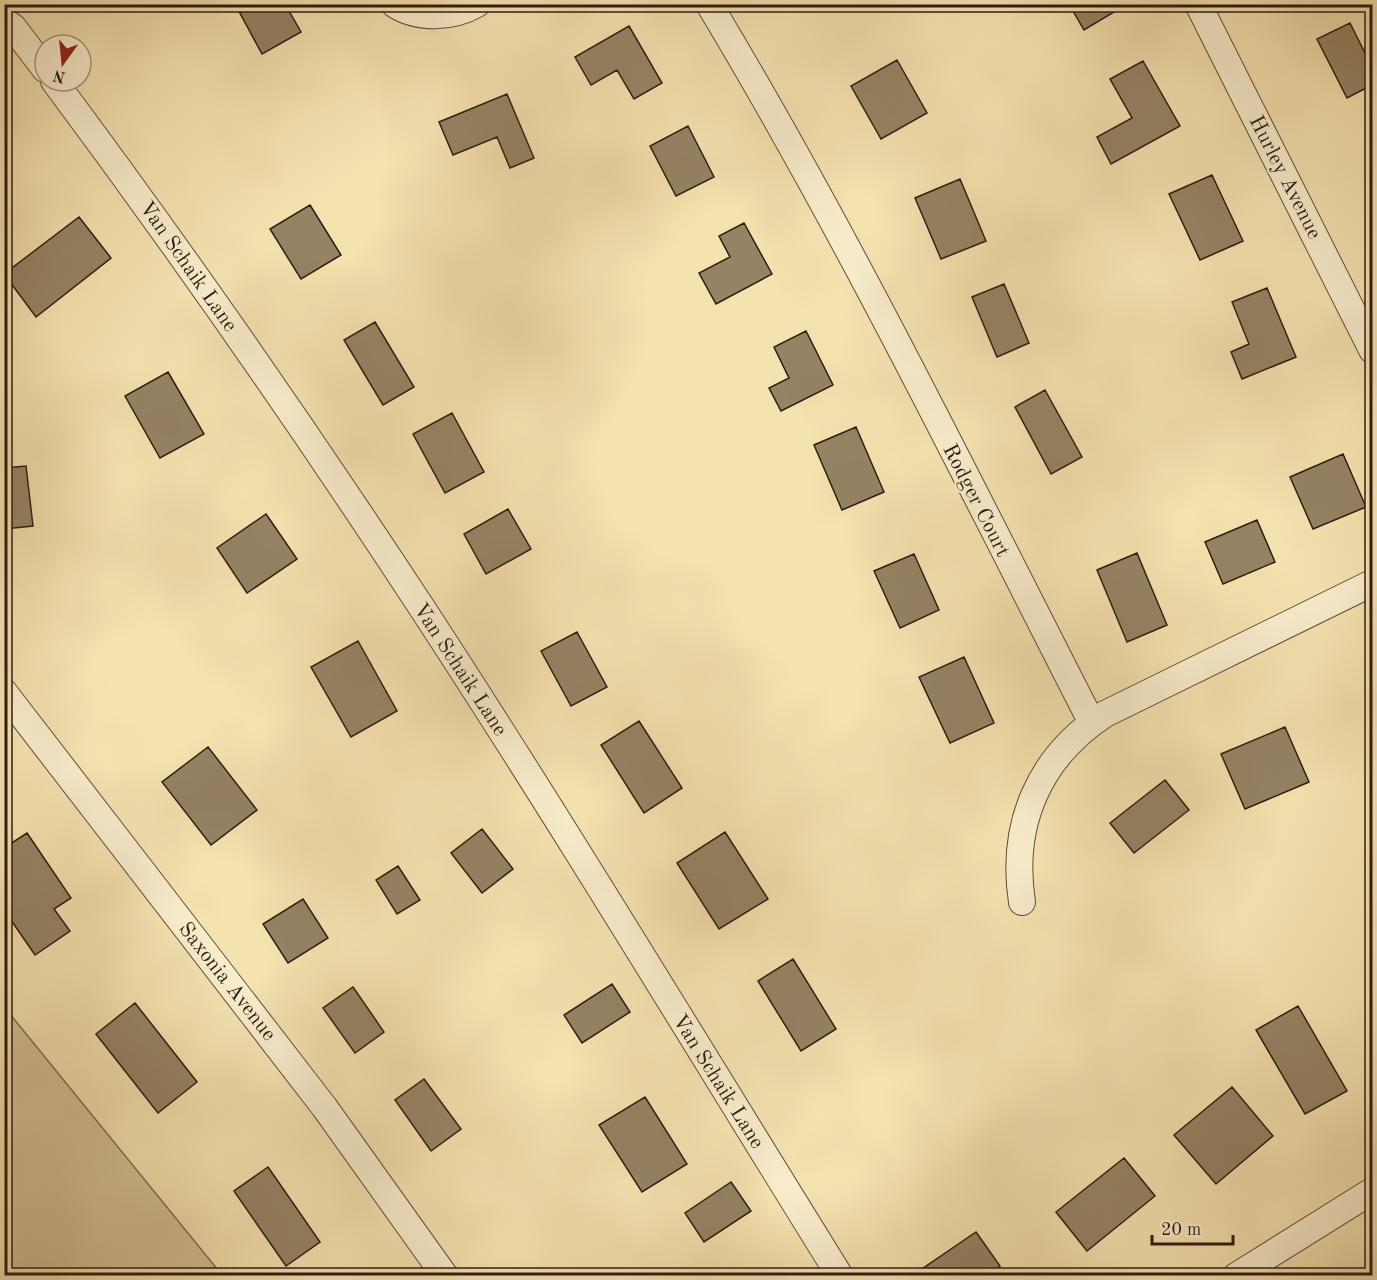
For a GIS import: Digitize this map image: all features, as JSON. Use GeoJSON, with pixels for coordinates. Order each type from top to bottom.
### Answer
{"type":"FeatureCollection","features":[{"type":"Feature","properties":{"kind":"street"},"geometry":{"type":"LineString","coordinates":[[394,4],[419,14],[443,16],[466,10],[477,4]]}},
{"type":"Feature","properties":{"kind":"street","name":"Rodger Court"},"geometry":{"type":"LineString","coordinates":[[709,4],[750,72],[847,247],[1092,723]]}},
{"type":"Feature","properties":{"kind":"street","name":"Hurley Avenue"},"geometry":{"type":"LineString","coordinates":[[1198,4],[1372,350]]}},
{"type":"Feature","properties":{"kind":"street"},"geometry":{"type":"LineString","coordinates":[[4,21],[13,27],[33,53]]}},
{"type":"Feature","properties":{"kind":"street","name":"Van Schaik Lane"},"geometry":{"type":"LineString","coordinates":[[63,93],[222,313],[418,603],[522,765],[840,1275]]}},
{"type":"Feature","properties":{"kind":"street"},"geometry":{"type":"LineString","coordinates":[[1022,902],[1019,879],[1020,843],[1028,810],[1041,779],[1064,748],[1105,714],[1372,583]]}},
{"type":"Feature","properties":{"kind":"street","name":"Saxonia Avenue"},"geometry":{"type":"LineString","coordinates":[[4,692],[325,1108],[445,1275]]}},
{"type":"Feature","properties":{"kind":"street"},"geometry":{"type":"LineString","coordinates":[[1236,1275],[1372,1191]]}},
{"type":"Feature","properties":{"kind":"shaded area"},"geometry":{"type":"Polygon","coordinates":[[[5,1008],[222,1275],[5,1275],[5,1008]]]}},
{"type":"Feature","properties":{"kind":"building"},"geometry":{"type":"Polygon","coordinates":[[[235,4],[285,4],[301,32],[262,54],[235,4]]]}},
{"type":"Feature","properties":{"kind":"building"},"geometry":{"type":"Polygon","coordinates":[[[1069,4],[1109,4],[1114,12],[1084,30],[1069,4]]]}},
{"type":"Feature","properties":{"kind":"building"},"geometry":{"type":"Polygon","coordinates":[[[1350,23],[1367,57],[1372,55],[1372,85],[1347,98],[1317,39],[1350,23]]]}},
{"type":"Feature","properties":{"kind":"building"},"geometry":{"type":"Polygon","coordinates":[[[629,26],[662,83],[634,99],[617,70],[591,85],[575,57],[629,26]]]}},
{"type":"Feature","properties":{"kind":"building"},"geometry":{"type":"Polygon","coordinates":[[[897,60],[927,113],[881,139],[851,86],[897,60]]]}},
{"type":"Feature","properties":{"kind":"building"},"geometry":{"type":"Polygon","coordinates":[[[1143,61],[1180,126],[1111,164],[1097,137],[1132,118],[1110,79],[1143,61]]]}},
{"type":"Feature","properties":{"kind":"building"},"geometry":{"type":"Polygon","coordinates":[[[507,94],[534,158],[510,168],[497,137],[453,155],[439,122],[507,94]]]}},
{"type":"Feature","properties":{"kind":"building"},"geometry":{"type":"Polygon","coordinates":[[[688,126],[714,177],[676,196],[650,146],[688,126]]]}},
{"type":"Feature","properties":{"kind":"building"},"geometry":{"type":"Polygon","coordinates":[[[1212,175],[1243,241],[1200,260],[1169,194],[1212,175]]]}},
{"type":"Feature","properties":{"kind":"building"},"geometry":{"type":"Polygon","coordinates":[[[960,179],[986,241],[941,259],[915,198],[960,179]]]}},
{"type":"Feature","properties":{"kind":"building"},"geometry":{"type":"Polygon","coordinates":[[[310,205],[341,255],[301,279],[270,229],[310,205]]]}},
{"type":"Feature","properties":{"kind":"building"},"geometry":{"type":"Polygon","coordinates":[[[79,217],[111,258],[36,317],[4,274],[79,217]]]}},
{"type":"Feature","properties":{"kind":"building"},"geometry":{"type":"Polygon","coordinates":[[[744,223],[772,274],[716,304],[699,273],[730,257],[719,236],[744,223]]]}},
{"type":"Feature","properties":{"kind":"building"},"geometry":{"type":"Polygon","coordinates":[[[1004,284],[1029,343],[997,357],[972,297],[1004,284]]]}},
{"type":"Feature","properties":{"kind":"building"},"geometry":{"type":"Polygon","coordinates":[[[1267,288],[1296,357],[1242,379],[1231,352],[1249,344],[1232,302],[1267,288]]]}},
{"type":"Feature","properties":{"kind":"building"},"geometry":{"type":"Polygon","coordinates":[[[375,322],[414,387],[383,405],[344,340],[375,322]]]}},
{"type":"Feature","properties":{"kind":"building"},"geometry":{"type":"Polygon","coordinates":[[[806,331],[833,385],[781,411],[769,388],[789,378],[774,347],[806,331]]]}},
{"type":"Feature","properties":{"kind":"building"},"geometry":{"type":"Polygon","coordinates":[[[168,372],[204,434],[160,458],[125,396],[168,372]]]}},
{"type":"Feature","properties":{"kind":"building"},"geometry":{"type":"Polygon","coordinates":[[[1045,390],[1082,457],[1051,474],[1015,407],[1045,390]]]}},
{"type":"Feature","properties":{"kind":"building"},"geometry":{"type":"Polygon","coordinates":[[[452,413],[484,472],[445,493],[413,434],[452,413]]]}},
{"type":"Feature","properties":{"kind":"building"},"geometry":{"type":"Polygon","coordinates":[[[856,427],[884,492],[842,510],[814,445],[856,427]]]}},
{"type":"Feature","properties":{"kind":"building"},"geometry":{"type":"Polygon","coordinates":[[[1343,454],[1366,507],[1313,529],[1290,477],[1343,454]]]}},
{"type":"Feature","properties":{"kind":"building"},"geometry":{"type":"Polygon","coordinates":[[[26,466],[33,526],[4,529],[4,468],[26,466]]]}},
{"type":"Feature","properties":{"kind":"building"},"geometry":{"type":"Polygon","coordinates":[[[508,509],[531,549],[486,574],[464,534],[508,509]]]}},
{"type":"Feature","properties":{"kind":"building"},"geometry":{"type":"Polygon","coordinates":[[[266,514],[297,559],[247,593],[217,548],[266,514]]]}},
{"type":"Feature","properties":{"kind":"building"},"geometry":{"type":"Polygon","coordinates":[[[1257,520],[1275,562],[1223,584],[1205,542],[1257,520]]]}},
{"type":"Feature","properties":{"kind":"building"},"geometry":{"type":"Polygon","coordinates":[[[1137,553],[1167,625],[1127,642],[1097,570],[1137,553]]]}},
{"type":"Feature","properties":{"kind":"building"},"geometry":{"type":"Polygon","coordinates":[[[914,554],[939,610],[900,628],[874,571],[914,554]]]}},
{"type":"Feature","properties":{"kind":"building"},"geometry":{"type":"Polygon","coordinates":[[[577,632],[607,687],[571,706],[541,651],[577,632]]]}},
{"type":"Feature","properties":{"kind":"building"},"geometry":{"type":"Polygon","coordinates":[[[358,641],[397,711],[351,737],[311,667],[358,641]]]}},
{"type":"Feature","properties":{"kind":"building"},"geometry":{"type":"Polygon","coordinates":[[[964,657],[994,723],[950,743],[919,677],[964,657]]]}},
{"type":"Feature","properties":{"kind":"building"},"geometry":{"type":"Polygon","coordinates":[[[639,721],[682,788],[644,813],[601,745],[639,721]]]}},
{"type":"Feature","properties":{"kind":"building"},"geometry":{"type":"Polygon","coordinates":[[[1285,727],[1309,782],[1245,809],[1221,754],[1285,727]]]}},
{"type":"Feature","properties":{"kind":"building"},"geometry":{"type":"Polygon","coordinates":[[[208,747],[257,810],[211,845],[162,782],[208,747]]]}},
{"type":"Feature","properties":{"kind":"building"},"geometry":{"type":"Polygon","coordinates":[[[1165,780],[1189,810],[1134,853],[1110,823],[1165,780]]]}},
{"type":"Feature","properties":{"kind":"building"},"geometry":{"type":"Polygon","coordinates":[[[482,829],[513,869],[482,893],[451,853],[482,829]]]}},
{"type":"Feature","properties":{"kind":"building"},"geometry":{"type":"Polygon","coordinates":[[[725,832],[768,899],[719,929],[677,863],[725,832]]]}},
{"type":"Feature","properties":{"kind":"building"},"geometry":{"type":"Polygon","coordinates":[[[27,833],[71,898],[54,909],[70,931],[35,955],[4,910],[4,848],[27,833]]]}},
{"type":"Feature","properties":{"kind":"building"},"geometry":{"type":"Polygon","coordinates":[[[398,866],[420,900],[397,914],[376,880],[398,866]]]}},
{"type":"Feature","properties":{"kind":"building"},"geometry":{"type":"Polygon","coordinates":[[[303,899],[328,938],[288,963],[263,924],[303,899]]]}},
{"type":"Feature","properties":{"kind":"building"},"geometry":{"type":"Polygon","coordinates":[[[793,959],[836,1029],[801,1051],[758,981],[793,959]]]}},
{"type":"Feature","properties":{"kind":"building"},"geometry":{"type":"Polygon","coordinates":[[[612,984],[630,1012],[582,1043],[564,1015],[612,984]]]}},
{"type":"Feature","properties":{"kind":"building"},"geometry":{"type":"Polygon","coordinates":[[[353,987],[384,1032],[355,1053],[323,1008],[353,987]]]}},
{"type":"Feature","properties":{"kind":"building"},"geometry":{"type":"Polygon","coordinates":[[[135,1003],[197,1082],[158,1113],[96,1034],[135,1003]]]}},
{"type":"Feature","properties":{"kind":"building"},"geometry":{"type":"Polygon","coordinates":[[[1298,1006],[1347,1091],[1305,1114],[1256,1030],[1298,1006]]]}},
{"type":"Feature","properties":{"kind":"building"},"geometry":{"type":"Polygon","coordinates":[[[424,1079],[461,1129],[431,1151],[395,1100],[424,1079]]]}},
{"type":"Feature","properties":{"kind":"building"},"geometry":{"type":"Polygon","coordinates":[[[1232,1087],[1273,1136],[1216,1184],[1174,1135],[1232,1087]]]}},
{"type":"Feature","properties":{"kind":"building"},"geometry":{"type":"Polygon","coordinates":[[[645,1097],[687,1164],[642,1192],[599,1125],[645,1097]]]}},
{"type":"Feature","properties":{"kind":"building"},"geometry":{"type":"Polygon","coordinates":[[[1124,1158],[1155,1196],[1087,1251],[1056,1212],[1124,1158]]]}},
{"type":"Feature","properties":{"kind":"building"},"geometry":{"type":"Polygon","coordinates":[[[268,1167],[320,1242],[286,1266],[234,1191],[268,1167]]]}},
{"type":"Feature","properties":{"kind":"building"},"geometry":{"type":"Polygon","coordinates":[[[731,1182],[751,1211],[704,1242],[685,1213],[731,1182]]]}},
{"type":"Feature","properties":{"kind":"building"},"geometry":{"type":"Polygon","coordinates":[[[976,1232],[1000,1266],[986,1276],[913,1275],[976,1232]]]}}]}
